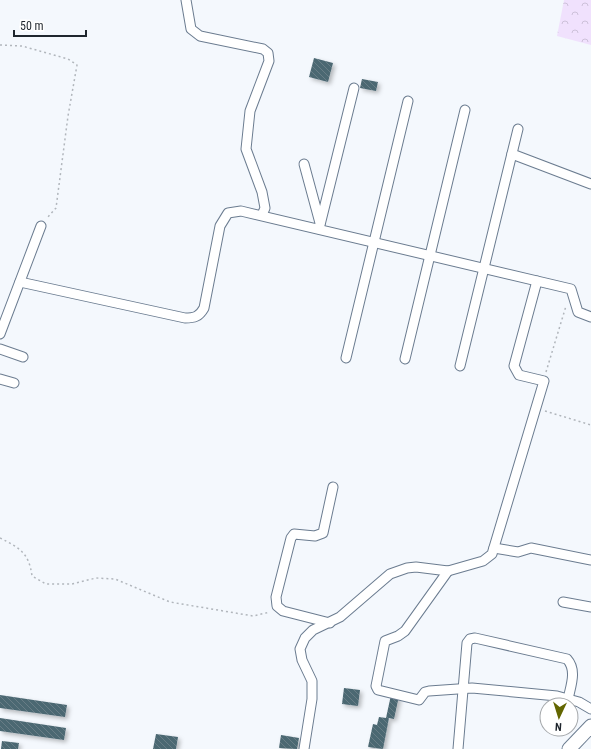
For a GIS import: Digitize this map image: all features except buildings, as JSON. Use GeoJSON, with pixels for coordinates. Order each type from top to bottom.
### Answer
{"type":"FeatureCollection","features":[{"type":"Feature","properties":{"kind":"street"},"geometry":{"type":"LineString","coordinates":[[186,0],[192,29],[200,36],[263,49],[268,53],[269,61],[250,111],[246,148],[262,192],[265,208],[262,216]]}},
{"type":"Feature","properties":{"kind":"street"},"geometry":{"type":"LineString","coordinates":[[319,226],[354,88]]}},
{"type":"Feature","properties":{"kind":"street"},"geometry":{"type":"LineString","coordinates":[[346,358],[408,101]]}},
{"type":"Feature","properties":{"kind":"street"},"geometry":{"type":"LineString","coordinates":[[405,359],[465,110]]}},
{"type":"Feature","properties":{"kind":"street"},"geometry":{"type":"LineString","coordinates":[[460,366],[518,129]]}},
{"type":"Feature","properties":{"kind":"street"},"geometry":{"type":"LineString","coordinates":[[512,154],[591,184]]}},
{"type":"Feature","properties":{"kind":"street"},"geometry":{"type":"LineString","coordinates":[[304,164],[319,226]]}},
{"type":"Feature","properties":{"kind":"street"},"geometry":{"type":"LineString","coordinates":[[20,282],[185,318],[193,318],[200,315],[204,308],[220,226],[228,213],[241,211],[319,226],[374,242],[571,289],[578,312],[591,317]]}},
{"type":"Feature","properties":{"kind":"street"},"geometry":{"type":"LineString","coordinates":[[0,334],[41,226]]}},
{"type":"Feature","properties":{"kind":"street"},"geometry":{"type":"LineString","coordinates":[[304,749],[312,700],[312,681],[302,660],[300,649],[305,638],[313,630],[330,623],[390,574],[398,570],[416,567],[448,572],[488,559],[494,548],[544,381],[519,375],[514,366],[537,281]]}},
{"type":"Feature","properties":{"kind":"street"},"geometry":{"type":"LineString","coordinates":[[0,349],[23,357]]}},
{"type":"Feature","properties":{"kind":"street"},"geometry":{"type":"LineString","coordinates":[[0,379],[14,383]]}},
{"type":"Feature","properties":{"kind":"street"},"geometry":{"type":"LineString","coordinates":[[330,623],[283,611],[277,606],[276,597],[288,543],[294,534],[314,536],[324,533],[333,487]]}},
{"type":"Feature","properties":{"kind":"street"},"geometry":{"type":"LineString","coordinates":[[494,548],[518,552],[531,548],[591,560]]}},
{"type":"Feature","properties":{"kind":"street"},"geometry":{"type":"LineString","coordinates":[[448,572],[405,631],[398,636],[385,641],[376,686],[378,690],[397,694],[413,700],[418,700],[425,692],[429,691],[464,689],[561,697]]}},
{"type":"Feature","properties":{"kind":"street"},"geometry":{"type":"LineString","coordinates":[[563,602],[591,608]]}},
{"type":"Feature","properties":{"kind":"street"},"geometry":{"type":"LineString","coordinates":[[458,749],[467,643],[470,640],[475,638],[567,659],[572,664],[573,672],[568,697]]}},
{"type":"Feature","properties":{"kind":"street"},"geometry":{"type":"LineString","coordinates":[[579,704],[591,709]]}},
{"type":"Feature","properties":{"kind":"street"},"geometry":{"type":"LineString","coordinates":[[569,749],[591,726]]}},
{"type":"Feature","properties":{"kind":"path"},"geometry":{"type":"LineString","coordinates":[[0,45],[22,46],[68,59],[77,65],[68,116],[56,208],[41,226]]}},
{"type":"Feature","properties":{"kind":"path"},"geometry":{"type":"LineString","coordinates":[[544,381],[571,289]]}},
{"type":"Feature","properties":{"kind":"path"},"geometry":{"type":"LineString","coordinates":[[536,408],[591,425]]}},
{"type":"Feature","properties":{"kind":"path"},"geometry":{"type":"LineString","coordinates":[[0,538],[15,545],[30,561],[32,576],[46,584],[72,584],[96,578],[115,579],[170,602],[253,616],[273,612],[277,606]]}},
{"type":"Feature","properties":{"kind":"green space"},"geometry":{"type":"Polygon","coordinates":[[[564,0],[591,0],[591,45],[557,36],[564,0]]]}}]}
